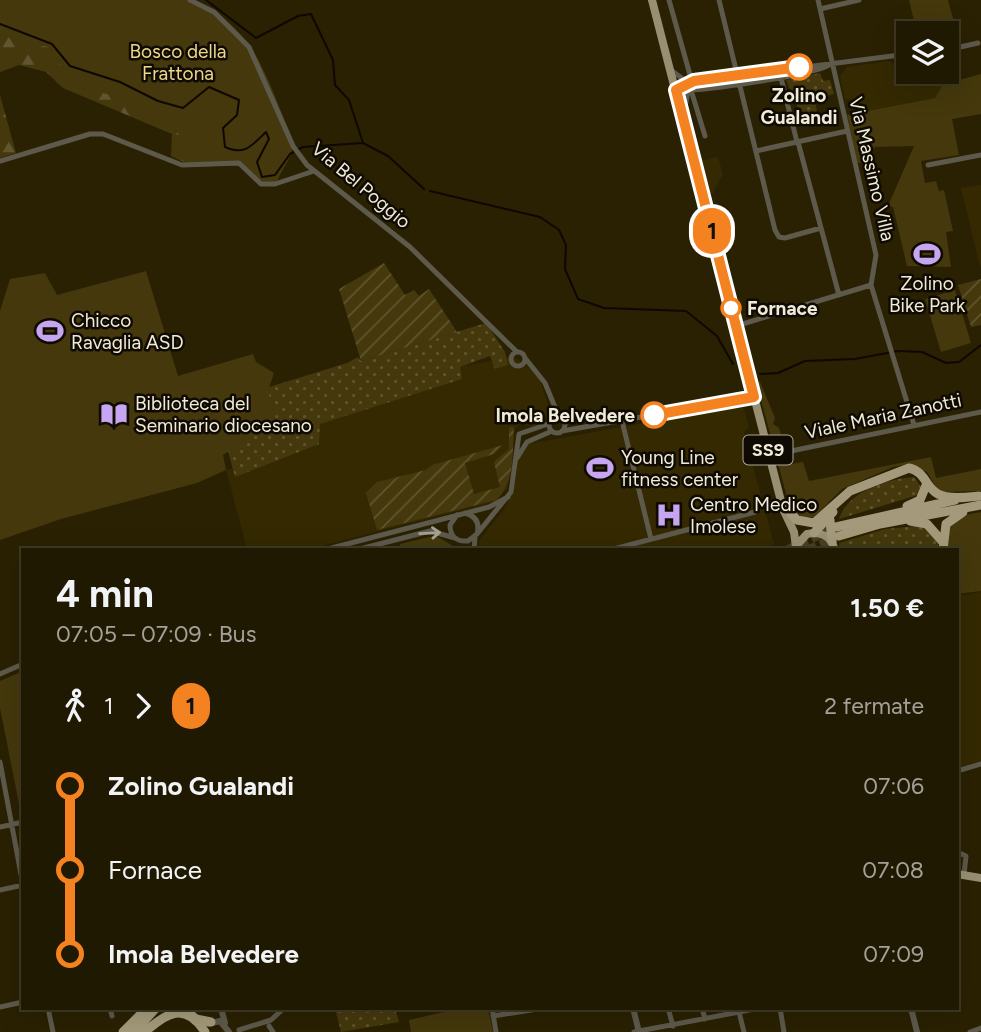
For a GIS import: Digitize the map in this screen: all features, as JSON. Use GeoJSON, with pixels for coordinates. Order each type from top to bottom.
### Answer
{"type":"FeatureCollection","features":[{"type":"Feature","properties":{"kind":"highway"},"geometry":{"type":"LineString","coordinates":[[782,503],[797,520],[807,524],[820,519],[839,501],[868,482],[904,469],[921,472],[941,496],[981,501]]}},
{"type":"Feature","properties":{"kind":"highway"},"geometry":{"type":"LineString","coordinates":[[831,515],[835,539],[916,503],[925,493],[927,482]]}},
{"type":"Feature","properties":{"kind":"highway"},"geometry":{"type":"LineString","coordinates":[[813,533],[831,515],[839,501]]}},
{"type":"Feature","properties":{"kind":"highway"},"geometry":{"type":"LineString","coordinates":[[879,520],[981,501]]}},
{"type":"Feature","properties":{"kind":"highway"},"geometry":{"type":"LineString","coordinates":[[942,545],[950,519],[981,501]]}},
{"type":"Feature","properties":{"kind":"highway"},"geometry":{"type":"LineString","coordinates":[[879,520],[920,522],[934,529],[942,545]]}},
{"type":"Feature","properties":{"kind":"highway"},"geometry":{"type":"LineString","coordinates":[[123,1032],[145,1010]]}},
{"type":"Feature","properties":{"kind":"highway"},"geometry":{"type":"LineString","coordinates":[[134,1032],[154,1010]]}},
{"type":"Feature","properties":{"kind":"highway"},"geometry":{"type":"LineString","coordinates":[[185,1010],[196,1019],[214,1021]]}},
{"type":"Feature","properties":{"kind":"highway"},"geometry":{"type":"LineString","coordinates":[[145,1032],[161,1017],[175,1013],[187,1016],[205,1032]]}},
{"type":"Feature","properties":{"kind":"main road","name":"SS9"},"geometry":{"type":"LineString","coordinates":[[652,0],[754,397],[782,503],[794,532],[796,548]]}},
{"type":"Feature","properties":{"kind":"main road"},"geometry":{"type":"LineString","coordinates":[[786,516],[813,533],[835,539]]}},
{"type":"Feature","properties":{"kind":"main road","name":"SS9"},"geometry":{"type":"LineString","coordinates":[[796,548],[800,540],[813,533]]}},
{"type":"Feature","properties":{"kind":"main road"},"geometry":{"type":"LineString","coordinates":[[960,874],[981,878]]}},
{"type":"Feature","properties":{"kind":"street","name":"Via Bel Poggio"},"geometry":{"type":"LineString","coordinates":[[190,0],[214,12],[249,47],[299,155],[314,171],[410,247],[480,314],[510,349],[525,358],[545,383],[556,417],[576,430]]}},
{"type":"Feature","properties":{"kind":"street"},"geometry":{"type":"LineString","coordinates":[[669,0],[690,82]]}},
{"type":"Feature","properties":{"kind":"street"},"geometry":{"type":"LineString","coordinates":[[719,0],[779,237],[821,228]]}},
{"type":"Feature","properties":{"kind":"street","name":"Via Massimo Villa"},"geometry":{"type":"LineString","coordinates":[[818,0],[876,255],[872,285],[914,425]]}},
{"type":"Feature","properties":{"kind":"street"},"geometry":{"type":"LineString","coordinates":[[820,9],[859,0]]}},
{"type":"Feature","properties":{"kind":"street"},"geometry":{"type":"LineString","coordinates":[[959,48],[979,45],[981,36]]}},
{"type":"Feature","properties":{"kind":"street"},"geometry":{"type":"LineString","coordinates":[[676,90],[690,90],[831,63],[896,55]]}},
{"type":"Feature","properties":{"kind":"street"},"geometry":{"type":"LineString","coordinates":[[676,90],[690,82],[781,78],[821,70],[831,63]]}},
{"type":"Feature","properties":{"kind":"street"},"geometry":{"type":"LineString","coordinates":[[670,69],[690,82]]}},
{"type":"Feature","properties":{"kind":"street"},"geometry":{"type":"LineString","coordinates":[[781,78],[839,295]]}},
{"type":"Feature","properties":{"kind":"street"},"geometry":{"type":"LineString","coordinates":[[683,118],[684,98],[690,90]]}},
{"type":"Feature","properties":{"kind":"street"},"geometry":{"type":"LineString","coordinates":[[690,90],[705,136]]}},
{"type":"Feature","properties":{"kind":"street"},"geometry":{"type":"LineString","coordinates":[[756,151],[847,131]]}},
{"type":"Feature","properties":{"kind":"street"},"geometry":{"type":"LineString","coordinates":[[0,160],[90,134],[103,134],[182,165],[239,163],[256,181],[268,185],[314,171]]}},
{"type":"Feature","properties":{"kind":"street"},"geometry":{"type":"LineString","coordinates":[[928,165],[981,155]]}},
{"type":"Feature","properties":{"kind":"street"},"geometry":{"type":"LineString","coordinates":[[736,326],[872,285]]}},
{"type":"Feature","properties":{"kind":"street"},"geometry":{"type":"LineString","coordinates":[[510,349],[513,365],[532,366]]}},
{"type":"Feature","properties":{"kind":"street"},"geometry":{"type":"LineString","coordinates":[[511,358],[517,352]]}},
{"type":"Feature","properties":{"kind":"street"},"geometry":{"type":"LineString","coordinates":[[520,366],[525,358]]}},
{"type":"Feature","properties":{"kind":"street"},"geometry":{"type":"LineString","coordinates":[[518,436],[521,442],[527,442],[552,431],[576,430],[754,397]]}},
{"type":"Feature","properties":{"kind":"street","name":"Viale Maria Zanotti"},"geometry":{"type":"LineString","coordinates":[[791,451],[981,412]]}},
{"type":"Feature","properties":{"kind":"street"},"geometry":{"type":"LineString","coordinates":[[518,436],[548,424],[556,417]]}},
{"type":"Feature","properties":{"kind":"street"},"geometry":{"type":"LineString","coordinates":[[622,421],[651,539]]}},
{"type":"Feature","properties":{"kind":"street"},"geometry":{"type":"LineString","coordinates":[[562,430],[565,423]]}},
{"type":"Feature","properties":{"kind":"street"},"geometry":{"type":"LineString","coordinates":[[548,424],[552,431]]}},
{"type":"Feature","properties":{"kind":"street"},"geometry":{"type":"LineString","coordinates":[[364,548],[430,531],[468,541],[508,497],[513,486],[518,436]]}},
{"type":"Feature","properties":{"kind":"street"},"geometry":{"type":"LineString","coordinates":[[516,460],[527,442]]}},
{"type":"Feature","properties":{"kind":"street"},"geometry":{"type":"LineString","coordinates":[[332,548],[498,504],[508,497]]}},
{"type":"Feature","properties":{"kind":"street"},"geometry":{"type":"LineString","coordinates":[[617,548],[755,512]]}},
{"type":"Feature","properties":{"kind":"street"},"geometry":{"type":"LineString","coordinates":[[462,514],[476,520],[474,548]]}},
{"type":"Feature","properties":{"kind":"street"},"geometry":{"type":"LineString","coordinates":[[462,514],[450,525],[463,548]]}},
{"type":"Feature","properties":{"kind":"street"},"geometry":{"type":"LineString","coordinates":[[0,674],[21,665]]}},
{"type":"Feature","properties":{"kind":"street"},"geometry":{"type":"LineString","coordinates":[[0,762],[21,874]]}},
{"type":"Feature","properties":{"kind":"street"},"geometry":{"type":"LineString","coordinates":[[959,770],[981,764]]}},
{"type":"Feature","properties":{"kind":"street"},"geometry":{"type":"LineString","coordinates":[[0,827],[21,822]]}},
{"type":"Feature","properties":{"kind":"street"},"geometry":{"type":"LineString","coordinates":[[959,853],[966,856],[960,874]]}},
{"type":"Feature","properties":{"kind":"street"},"geometry":{"type":"LineString","coordinates":[[0,890],[21,885]]}},
{"type":"Feature","properties":{"kind":"street"},"geometry":{"type":"LineString","coordinates":[[0,1007],[21,1002]]}},
{"type":"Feature","properties":{"kind":"street"},"geometry":{"type":"LineString","coordinates":[[48,1010],[53,1032]]}},
{"type":"Feature","properties":{"kind":"street"},"geometry":{"type":"LineString","coordinates":[[110,1010],[112,1016]]}},
{"type":"Feature","properties":{"kind":"street"},"geometry":{"type":"LineString","coordinates":[[205,1032],[218,1010]]}},
{"type":"Feature","properties":{"kind":"street"},"geometry":{"type":"LineString","coordinates":[[220,1010],[227,1028]]}},
{"type":"Feature","properties":{"kind":"street"},"geometry":{"type":"LineString","coordinates":[[273,1010],[275,1017]]}},
{"type":"Feature","properties":{"kind":"street"},"geometry":{"type":"LineString","coordinates":[[239,1030],[275,1017],[282,1010]]}},
{"type":"Feature","properties":{"kind":"street"},"geometry":{"type":"LineString","coordinates":[[492,1010],[496,1032]]}},
{"type":"Feature","properties":{"kind":"street"},"geometry":{"type":"LineString","coordinates":[[493,1016],[531,1010]]}},
{"type":"Feature","properties":{"kind":"street"},"geometry":{"type":"LineString","coordinates":[[633,1010],[637,1032],[738,1010],[744,1032]]}},
{"type":"Feature","properties":{"kind":"street"},"geometry":{"type":"LineString","coordinates":[[669,1010],[673,1026]]}},
{"type":"Feature","properties":{"kind":"street"},"geometry":{"type":"LineString","coordinates":[[703,1010],[705,1019]]}},
{"type":"Feature","properties":{"kind":"street"},"geometry":{"type":"LineString","coordinates":[[780,1010],[784,1032]]}},
{"type":"Feature","properties":{"kind":"street"},"geometry":{"type":"LineString","coordinates":[[912,1010],[917,1032]]}},
{"type":"Feature","properties":{"kind":"street"},"geometry":{"type":"LineString","coordinates":[[214,1021],[227,1028]]}},
{"type":"Feature","properties":{"kind":"street"},"geometry":{"type":"LineString","coordinates":[[269,1026],[274,1032]]}},
{"type":"Feature","properties":{"kind":"street"},"geometry":{"type":"LineString","coordinates":[[970,1032],[981,1028]]}},
{"type":"Feature","properties":{"kind":"shaded area"},"geometry":{"type":"Polygon","coordinates":[[[889,61],[895,65],[896,62],[896,84],[943,84],[935,98],[854,114],[851,99],[845,99],[840,76],[847,67],[889,61]]]}},
{"type":"Feature","properties":{"kind":"shaded area"},"geometry":{"type":"Polygon","coordinates":[[[718,157],[723,174],[713,193],[709,195],[700,161],[718,157]]]}},
{"type":"Feature","properties":{"kind":"shaded area"},"geometry":{"type":"Polygon","coordinates":[[[981,185],[981,266],[980,267],[961,188],[981,185]]]}},
{"type":"Feature","properties":{"kind":"shaded area"},"geometry":{"type":"Polygon","coordinates":[[[515,357],[538,375],[550,410],[542,423],[532,427],[522,423],[515,429],[507,489],[493,502],[314,548],[247,548],[226,470],[305,449],[299,420],[435,379],[463,366],[515,357]]]}},
{"type":"Feature","properties":{"kind":"shaded area"},"geometry":{"type":"Polygon","coordinates":[[[743,405],[749,427],[744,433],[774,544],[766,548],[478,548],[479,541],[505,508],[515,484],[518,460],[528,444],[743,405]]]}},
{"type":"Feature","properties":{"kind":"shaded area"},"geometry":{"type":"Polygon","coordinates":[[[981,592],[981,761],[959,767],[959,596],[981,592]]]}},
{"type":"Feature","properties":{"kind":"green space"},"geometry":{"type":"Polygon","coordinates":[[[0,0],[287,142],[292,153],[275,184],[236,165],[194,167],[171,156],[172,134],[63,88],[46,72],[19,65],[0,72],[0,0]]]}},
{"type":"Feature","properties":{"kind":"green space","name":"Bosco della Frattona"},"geometry":{"type":"Polygon","coordinates":[[[0,0],[194,0],[216,13],[234,27],[259,61],[295,144],[275,184],[261,184],[241,161],[212,161],[200,157],[187,146],[170,122],[141,115],[119,97],[79,87],[48,47],[13,40],[0,32],[0,0]]]}},
{"type":"Feature","properties":{"kind":"green space"},"geometry":{"type":"Polygon","coordinates":[[[909,0],[948,0],[954,21],[914,21],[909,0]]]}},
{"type":"Feature","properties":{"kind":"green space"},"geometry":{"type":"Polygon","coordinates":[[[820,73],[823,81],[830,80],[834,94],[815,99],[817,112],[801,115],[786,80],[820,73]]]}},
{"type":"Feature","properties":{"kind":"green space"},"geometry":{"type":"Polygon","coordinates":[[[981,74],[981,114],[952,119],[959,155],[921,161],[925,183],[936,181],[939,191],[944,190],[953,231],[946,232],[951,267],[907,266],[893,207],[888,206],[914,146],[875,147],[870,151],[871,162],[857,163],[847,115],[935,98],[943,84],[959,84],[959,80],[981,74]]]}},
{"type":"Feature","properties":{"kind":"green space"},"geometry":{"type":"Polygon","coordinates":[[[0,95],[16,153],[0,158],[0,95]]]}},
{"type":"Feature","properties":{"kind":"green space"},"geometry":{"type":"Polygon","coordinates":[[[384,263],[405,295],[414,290],[419,296],[429,289],[457,332],[361,361],[339,289],[384,263]]]}},
{"type":"Feature","properties":{"kind":"green space"},"geometry":{"type":"Polygon","coordinates":[[[146,271],[178,376],[253,354],[256,362],[274,373],[268,391],[276,419],[223,455],[226,470],[197,483],[61,519],[0,540],[0,311],[10,279],[45,273],[57,295],[146,271]]]}},
{"type":"Feature","properties":{"kind":"green space"},"geometry":{"type":"Polygon","coordinates":[[[981,279],[981,325],[971,327],[958,285],[981,279]]]}},
{"type":"Feature","properties":{"kind":"green space"},"geometry":{"type":"Polygon","coordinates":[[[955,290],[971,343],[941,352],[925,299],[955,290]]]}},
{"type":"Feature","properties":{"kind":"green space"},"geometry":{"type":"Polygon","coordinates":[[[486,323],[505,352],[508,365],[495,369],[490,356],[460,367],[462,379],[320,424],[319,444],[235,477],[226,443],[266,388],[347,363],[358,357],[361,361],[486,323]]]}},
{"type":"Feature","properties":{"kind":"green space"},"geometry":{"type":"Polygon","coordinates":[[[756,381],[760,382],[775,418],[773,424],[779,428],[791,464],[803,462],[809,481],[931,457],[936,478],[981,469],[981,491],[939,492],[927,472],[909,464],[893,467],[842,489],[814,517],[801,517],[788,501],[756,381]]]}},
{"type":"Feature","properties":{"kind":"green space"},"geometry":{"type":"Polygon","coordinates":[[[509,427],[514,427],[512,466],[507,484],[496,500],[377,530],[366,493],[377,482],[426,470],[432,465],[503,445],[494,454],[465,463],[474,494],[500,487],[494,462],[509,449],[509,427]]]}},
{"type":"Feature","properties":{"kind":"green space"},"geometry":{"type":"Polygon","coordinates":[[[914,477],[921,487],[918,495],[839,519],[851,501],[870,488],[893,480],[914,477]]]}},
{"type":"Feature","properties":{"kind":"green space"},"geometry":{"type":"Polygon","coordinates":[[[981,512],[981,591],[959,594],[959,548],[948,548],[948,529],[960,516],[981,512]]]}},
{"type":"Feature","properties":{"kind":"green space"},"geometry":{"type":"Polygon","coordinates":[[[926,527],[939,548],[840,548],[839,543],[885,529],[926,527]]]}},
{"type":"Feature","properties":{"kind":"green space"},"geometry":{"type":"Polygon","coordinates":[[[438,537],[456,548],[401,548],[400,544],[438,537]]]}},
{"type":"Feature","properties":{"kind":"green space"},"geometry":{"type":"Polygon","coordinates":[[[21,672],[21,814],[0,708],[0,681],[21,672]]]}},
{"type":"Feature","properties":{"kind":"green space"},"geometry":{"type":"Polygon","coordinates":[[[336,1010],[396,1010],[399,1022],[341,1032],[336,1010]]]}},
{"type":"Feature","properties":{"kind":"green space"},"geometry":{"type":"Polygon","coordinates":[[[453,1010],[488,1010],[493,1032],[411,1032],[409,1020],[453,1010]]]}},
{"type":"Feature","properties":{"kind":"waterway"},"geometry":{"type":"LineString","coordinates":[[206,0],[256,38],[298,16],[311,14],[333,60],[335,85],[349,100],[363,143]]}},
{"type":"Feature","properties":{"kind":"waterway"},"geometry":{"type":"LineString","coordinates":[[0,24],[52,44],[70,66],[120,82],[158,101],[183,108],[209,87],[239,100],[237,115],[223,128],[225,147],[243,150],[266,132],[269,139],[257,162],[262,177],[275,175],[290,154],[303,147],[363,143],[388,156],[424,189]]}},
{"type":"Feature","properties":{"kind":"waterway"},"geometry":{"type":"LineString","coordinates":[[430,191],[540,217],[559,230],[566,245],[565,269],[578,299],[604,308],[686,311],[717,336],[733,364]]}},
{"type":"Feature","properties":{"kind":"waterway"},"geometry":{"type":"LineString","coordinates":[[760,374],[778,373],[805,361],[855,359],[898,351],[922,352],[946,363],[959,362],[981,345]]}},
{"type":"Feature","properties":{"kind":"tunnel"},"geometry":{"type":"LineString","coordinates":[[791,548],[836,527]]}},
{"type":"Feature","properties":{"kind":"tunnel"},"geometry":{"type":"LineString","coordinates":[[813,548],[836,538]]}},
{"type":"Feature","properties":{"kind":"bus line","name":"1"},"geometry":{"type":"LineString","coordinates":[[654,415],[754,397],[676,90],[694,81],[799,67]]}},
{"type":"Feature","properties":{"kind":"place","name":"Zolino Gualandi"},"geometry":{"type":"Point","coordinates":[799,67]}},
{"type":"Feature","properties":{"kind":"place","name":"Zolino Bike Park"},"geometry":{"type":"Point","coordinates":[927,254]}},
{"type":"Feature","properties":{"kind":"place","name":"Fornace"},"geometry":{"type":"Point","coordinates":[731,308]}},
{"type":"Feature","properties":{"kind":"place","name":"Chicco Ravaglia ASD"},"geometry":{"type":"Point","coordinates":[50,331]}},
{"type":"Feature","properties":{"kind":"place","name":"Biblioteca del Seminario diocesano"},"geometry":{"type":"Point","coordinates":[114,414]}},
{"type":"Feature","properties":{"kind":"place","name":"Imola Belvedere"},"geometry":{"type":"Point","coordinates":[654,415]}},
{"type":"Feature","properties":{"kind":"place","name":"Young Line fitness center"},"geometry":{"type":"Point","coordinates":[600,468]}},
{"type":"Feature","properties":{"kind":"place","name":"Centro Medico Imolese"},"geometry":{"type":"Point","coordinates":[669,515]}}]}
